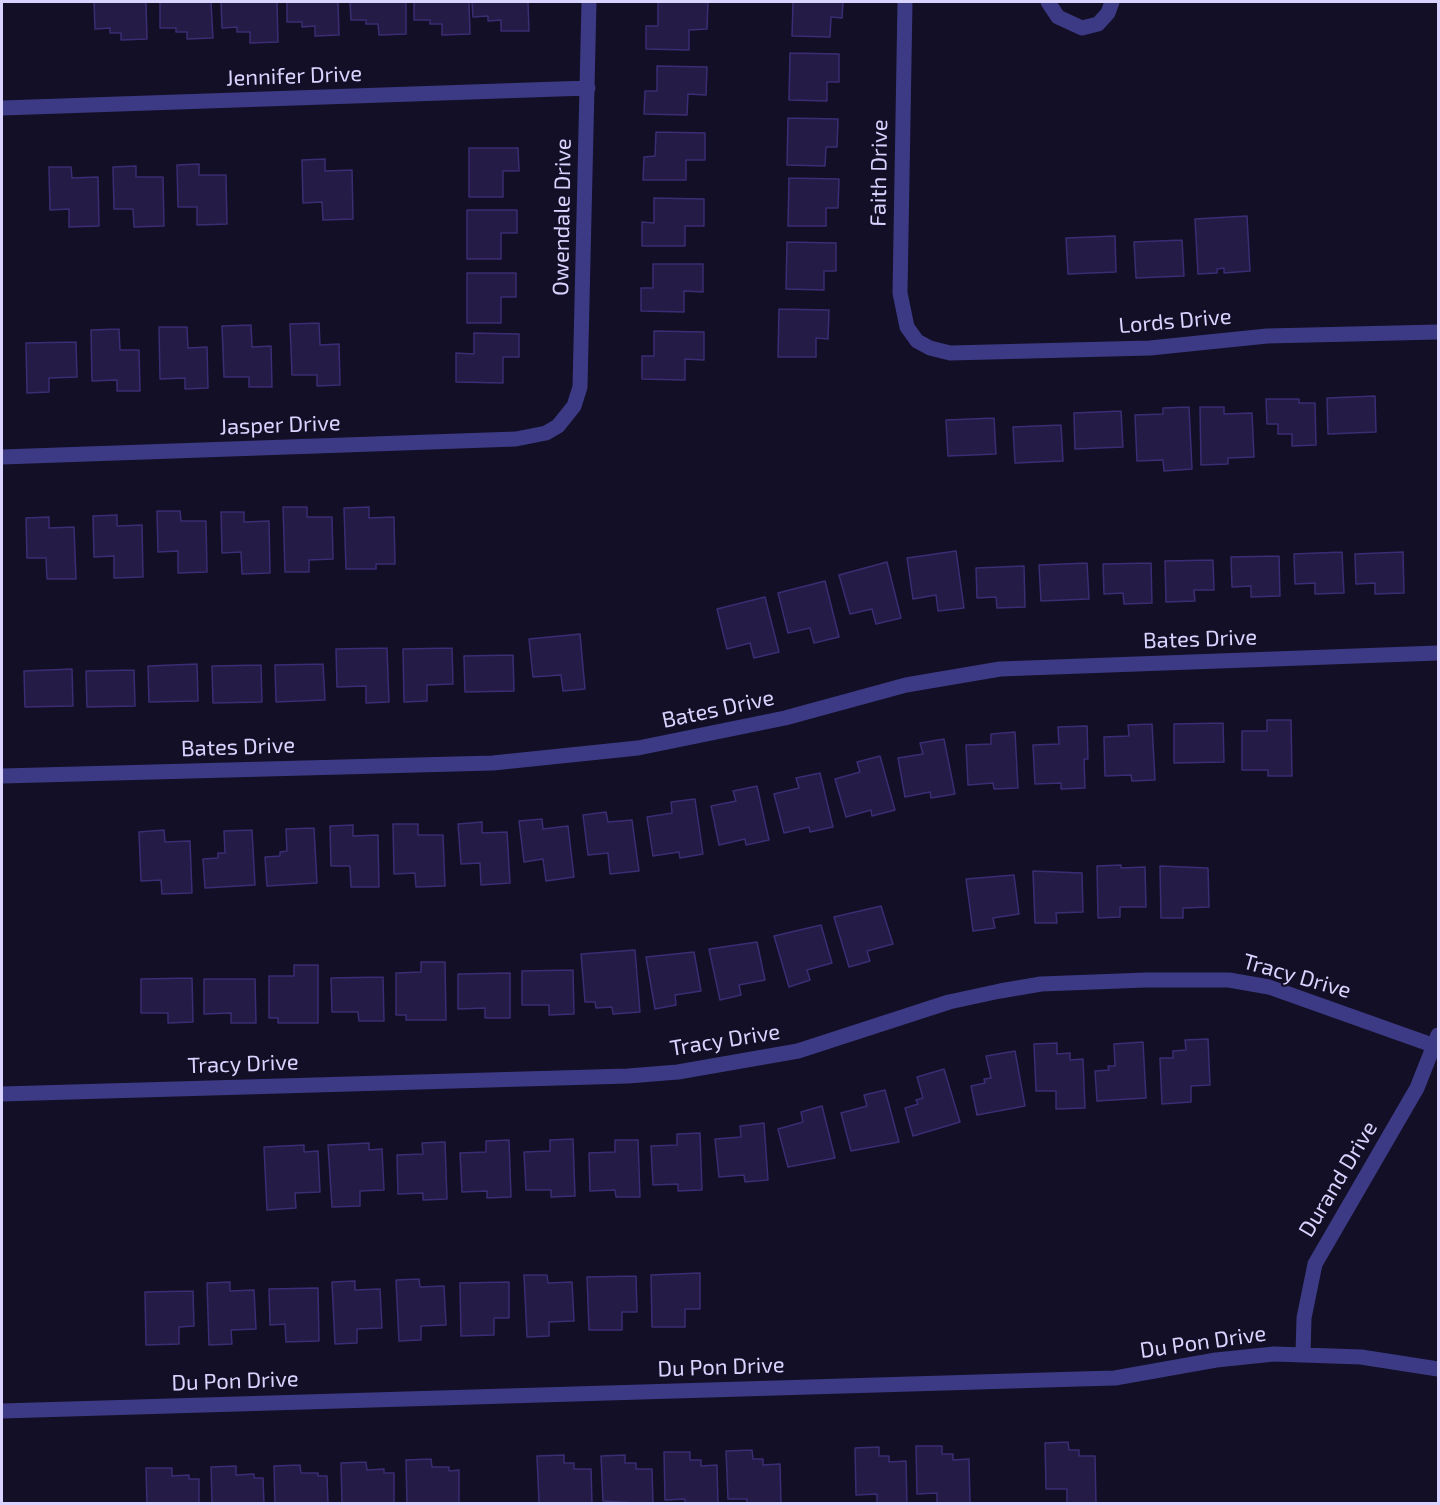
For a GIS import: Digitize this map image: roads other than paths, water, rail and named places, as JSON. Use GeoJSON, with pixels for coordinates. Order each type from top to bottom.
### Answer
{"type":"FeatureCollection","features":[{"type":"Feature","properties":{"kind":"street","name":"Owendale Drive"},"geometry":{"type":"LineString","coordinates":[[558,426],[574,406],[580,387],[589,2]]}},
{"type":"Feature","properties":{"kind":"street","name":"Faith Drive"},"geometry":{"type":"LineString","coordinates":[[906,2],[900,293],[907,327],[918,340]]}},
{"type":"Feature","properties":{"kind":"street"},"geometry":{"type":"LineString","coordinates":[[1048,2],[1058,17],[1082,28],[1098,24],[1108,13],[1112,2]]}},
{"type":"Feature","properties":{"kind":"street","name":"Jennifer Drive"},"geometry":{"type":"LineString","coordinates":[[2,108],[588,88]]}},
{"type":"Feature","properties":{"kind":"street","name":"Lords Drive"},"geometry":{"type":"LineString","coordinates":[[918,340],[930,348],[950,353],[1150,348],[1267,336],[1438,332]]}},
{"type":"Feature","properties":{"kind":"street","name":"Jasper Drive"},"geometry":{"type":"LineString","coordinates":[[2,457],[516,440],[546,433],[558,426]]}},
{"type":"Feature","properties":{"kind":"street","name":"Bates Drive"},"geometry":{"type":"LineString","coordinates":[[2,776],[493,763],[638,748],[785,718],[906,685],[1000,669],[1438,653]]}},
{"type":"Feature","properties":{"kind":"street","name":"Tracy Drive"},"geometry":{"type":"LineString","coordinates":[[2,1094],[628,1076],[678,1072],[798,1051],[949,1002],[1000,991],[1041,984],[1146,980],[1228,980],[1269,987],[1437,1041]]}},
{"type":"Feature","properties":{"kind":"street","name":"Durand Drive"},"geometry":{"type":"LineString","coordinates":[[1303,1354],[1305,1308],[1315,1264],[1402,1116],[1437,1041]]}},
{"type":"Feature","properties":{"kind":"street","name":"Du Pon Drive"},"geometry":{"type":"LineString","coordinates":[[2,1411],[1079,1380],[1115,1378],[1251,1356],[1303,1354],[1390,1360],[1438,1369]]}}]}
